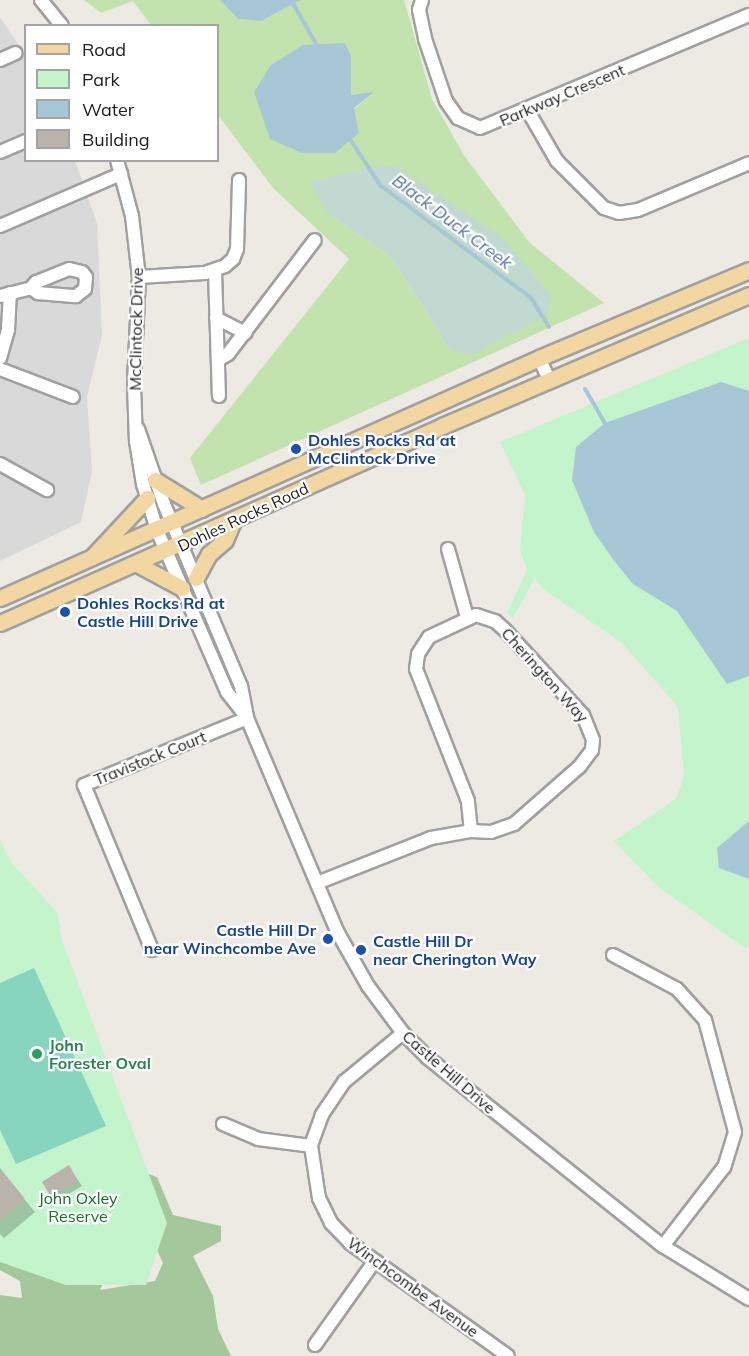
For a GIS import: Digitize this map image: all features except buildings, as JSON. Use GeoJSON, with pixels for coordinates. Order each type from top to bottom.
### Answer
{"type":"FeatureCollection","features":[{"type":"Feature","properties":{"kind":"main road","name":"Dohles Rocks Road"},"geometry":{"type":"LineString","coordinates":[[0,598],[539,358],[749,270]]}},
{"type":"Feature","properties":{"kind":"main road","name":"Dohles Rocks Road"},"geometry":{"type":"LineString","coordinates":[[0,623],[166,552],[549,380],[749,295]]}},
{"type":"Feature","properties":{"kind":"main road"},"geometry":{"type":"LineString","coordinates":[[155,480],[202,509]]}},
{"type":"Feature","properties":{"kind":"main road"},"geometry":{"type":"LineString","coordinates":[[90,559],[147,498]]}},
{"type":"Feature","properties":{"kind":"main road"},"geometry":{"type":"LineString","coordinates":[[196,578],[209,554],[225,540],[234,521]]}},
{"type":"Feature","properties":{"kind":"main road"},"geometry":{"type":"LineString","coordinates":[[137,564],[182,588]]}},
{"type":"Feature","properties":{"kind":"street"},"geometry":{"type":"LineString","coordinates":[[41,0],[60,24]]}},
{"type":"Feature","properties":{"kind":"street","name":"Parkway Crescent"},"geometry":{"type":"LineString","coordinates":[[422,0],[419,10],[431,61],[452,113],[465,124],[480,128],[528,111],[749,15]]}},
{"type":"Feature","properties":{"kind":"street"},"geometry":{"type":"LineString","coordinates":[[0,60],[16,53]]}},
{"type":"Feature","properties":{"kind":"street"},"geometry":{"type":"LineString","coordinates":[[528,111],[557,161],[604,208],[619,213],[638,210],[749,163]]}},
{"type":"Feature","properties":{"kind":"street"},"geometry":{"type":"LineString","coordinates":[[0,152],[24,142]]}},
{"type":"Feature","properties":{"kind":"street","name":"McClintock Drive"},"geometry":{"type":"LineString","coordinates":[[118,162],[132,216],[139,277],[134,385],[138,429],[181,545]]}},
{"type":"Feature","properties":{"kind":"street"},"geometry":{"type":"LineString","coordinates":[[0,226],[121,174]]}},
{"type":"Feature","properties":{"kind":"street"},"geometry":{"type":"LineString","coordinates":[[139,277],[215,271],[233,259],[237,249],[239,180]]}},
{"type":"Feature","properties":{"kind":"street"},"geometry":{"type":"LineString","coordinates":[[218,360],[225,358],[315,240]]}},
{"type":"Feature","properties":{"kind":"street"},"geometry":{"type":"LineString","coordinates":[[215,271],[219,396]]}},
{"type":"Feature","properties":{"kind":"street"},"geometry":{"type":"LineString","coordinates":[[0,358],[9,321],[5,294],[32,288]]}},
{"type":"Feature","properties":{"kind":"street"},"geometry":{"type":"LineString","coordinates":[[216,318],[245,333]]}},
{"type":"Feature","properties":{"kind":"street"},"geometry":{"type":"LineString","coordinates":[[539,358],[549,380]]}},
{"type":"Feature","properties":{"kind":"street"},"geometry":{"type":"LineString","coordinates":[[0,369],[73,397]]}},
{"type":"Feature","properties":{"kind":"street","name":"McClintock Drive"},"geometry":{"type":"LineString","coordinates":[[138,429],[136,441],[147,498],[166,552]]}},
{"type":"Feature","properties":{"kind":"street"},"geometry":{"type":"LineString","coordinates":[[0,464],[47,490]]}},
{"type":"Feature","properties":{"kind":"street","name":"Castle Hill Drive"},"geometry":{"type":"LineString","coordinates":[[181,545],[241,686],[247,718],[317,883],[355,965],[403,1033],[428,1058],[663,1246],[749,1299]]}},
{"type":"Feature","properties":{"kind":"street"},"geometry":{"type":"LineString","coordinates":[[448,549],[467,617],[429,637],[418,654],[416,669],[468,801],[471,831]]}},
{"type":"Feature","properties":{"kind":"street","name":"Castle Hill Drive"},"geometry":{"type":"LineString","coordinates":[[166,552],[226,692],[247,718]]}},
{"type":"Feature","properties":{"kind":"street","name":"Cherington Way"},"geometry":{"type":"LineString","coordinates":[[317,883],[431,838],[471,831],[491,832],[514,824],[579,767],[592,750],[593,740],[583,715],[505,630],[484,616],[467,617]]}},
{"type":"Feature","properties":{"kind":"street","name":"Travistock Court"},"geometry":{"type":"LineString","coordinates":[[152,950],[84,785],[247,718]]}},
{"type":"Feature","properties":{"kind":"street"},"geometry":{"type":"LineString","coordinates":[[613,956],[677,988],[705,1020],[735,1132],[724,1167],[663,1246]]}},
{"type":"Feature","properties":{"kind":"street","name":"Winchcombe Avenue"},"geometry":{"type":"LineString","coordinates":[[403,1033],[338,1089],[322,1115],[311,1146],[319,1198],[331,1223],[374,1262],[508,1356]]}},
{"type":"Feature","properties":{"kind":"street"},"geometry":{"type":"LineString","coordinates":[[223,1124],[258,1139],[311,1146]]}},
{"type":"Feature","properties":{"kind":"street"},"geometry":{"type":"LineString","coordinates":[[315,1345],[374,1262]]}},
{"type":"Feature","properties":{"kind":"shaded area"},"geometry":{"type":"Polygon","coordinates":[[[0,17],[24,53],[24,162],[75,162],[97,223],[102,335],[87,397],[92,471],[81,522],[0,561],[0,17]]]}},
{"type":"Feature","properties":{"kind":"green space"},"geometry":{"type":"Polygon","coordinates":[[[84,0],[220,0],[238,19],[261,21],[301,0],[404,0],[432,99],[465,157],[530,243],[604,303],[201,485],[190,458],[349,259],[273,188],[219,116],[219,24],[150,24],[133,1],[101,13],[84,0]],[[351,56],[302,153],[373,93],[351,95],[351,56]],[[328,214],[391,257],[450,350],[548,314],[328,214]]]}},
{"type":"Feature","properties":{"kind":"green space"},"geometry":{"type":"Polygon","coordinates":[[[396,166],[504,239],[551,296],[548,314],[471,355],[450,350],[391,257],[328,214],[310,182],[368,167],[396,166]]]}},
{"type":"Feature","properties":{"kind":"green space"},"geometry":{"type":"Polygon","coordinates":[[[749,338],[749,945],[745,948],[657,886],[614,841],[677,798],[684,775],[678,707],[622,643],[543,589],[535,578],[513,618],[507,613],[527,570],[520,550],[525,495],[500,442],[749,338]]]}},
{"type":"Feature","properties":{"kind":"green space","name":"John Oxley Reserve"},"geometry":{"type":"Polygon","coordinates":[[[0,840],[11,862],[57,912],[62,940],[167,1223],[146,1285],[66,1285],[0,1262],[0,840]]]}},
{"type":"Feature","properties":{"kind":"green space","name":"John Forester Oval"},"geometry":{"type":"Polygon","coordinates":[[[34,968],[106,1126],[16,1164],[0,1130],[0,983],[34,968]]]}},
{"type":"Feature","properties":{"kind":"green space"},"geometry":{"type":"Polygon","coordinates":[[[135,1169],[157,1177],[173,1215],[221,1226],[221,1241],[193,1256],[213,1296],[218,1329],[231,1356],[0,1356],[0,1295],[22,1298],[20,1281],[0,1270],[0,1229],[119,1251],[100,1290],[155,1281],[163,1263],[151,1237],[135,1169]]]}},
{"type":"Feature","properties":{"kind":"water"},"geometry":{"type":"Polygon","coordinates":[[[220,0],[301,0],[261,21],[238,19],[220,0]]]}},
{"type":"Feature","properties":{"kind":"water"},"geometry":{"type":"Polygon","coordinates":[[[345,43],[351,56],[351,95],[374,92],[354,108],[359,133],[335,153],[302,153],[270,139],[254,92],[271,65],[303,45],[345,43]]]}},
{"type":"Feature","properties":{"kind":"water"},"geometry":{"type":"Polygon","coordinates":[[[721,382],[749,391],[749,676],[727,684],[677,611],[633,584],[615,562],[594,532],[572,480],[576,447],[605,423],[721,382]]]}},
{"type":"Feature","properties":{"kind":"water"},"geometry":{"type":"Polygon","coordinates":[[[749,821],[749,879],[719,868],[717,848],[749,821]]]}},
{"type":"Feature","properties":{"kind":"waterway","name":"Black Duck Creek"},"geometry":{"type":"LineString","coordinates":[[291,0],[318,47]]}},
{"type":"Feature","properties":{"kind":"waterway","name":"Black Duck Creek"},"geometry":{"type":"LineString","coordinates":[[348,136],[380,185],[531,298],[549,327]]}},
{"type":"Feature","properties":{"kind":"waterway","name":"Black Duck Creek"},"geometry":{"type":"LineString","coordinates":[[585,389],[606,425]]}},
{"type":"Feature","properties":{"kind":"place","name":"Dohles Rocks Rd at McClintock Drive"},"geometry":{"type":"Point","coordinates":[296,449]}},
{"type":"Feature","properties":{"kind":"place","name":"Dohles Rocks Rd at Castle Hill Drive"},"geometry":{"type":"Point","coordinates":[65,612]}},
{"type":"Feature","properties":{"kind":"place","name":"Castle Hill Dr near Winchcombe Ave"},"geometry":{"type":"Point","coordinates":[328,939]}},
{"type":"Feature","properties":{"kind":"place","name":"Castle Hill Dr near Cherington Way"},"geometry":{"type":"Point","coordinates":[361,950]}},
{"type":"Feature","properties":{"kind":"place","name":"John Forester Oval"},"geometry":{"type":"Point","coordinates":[37,1054]}}]}
